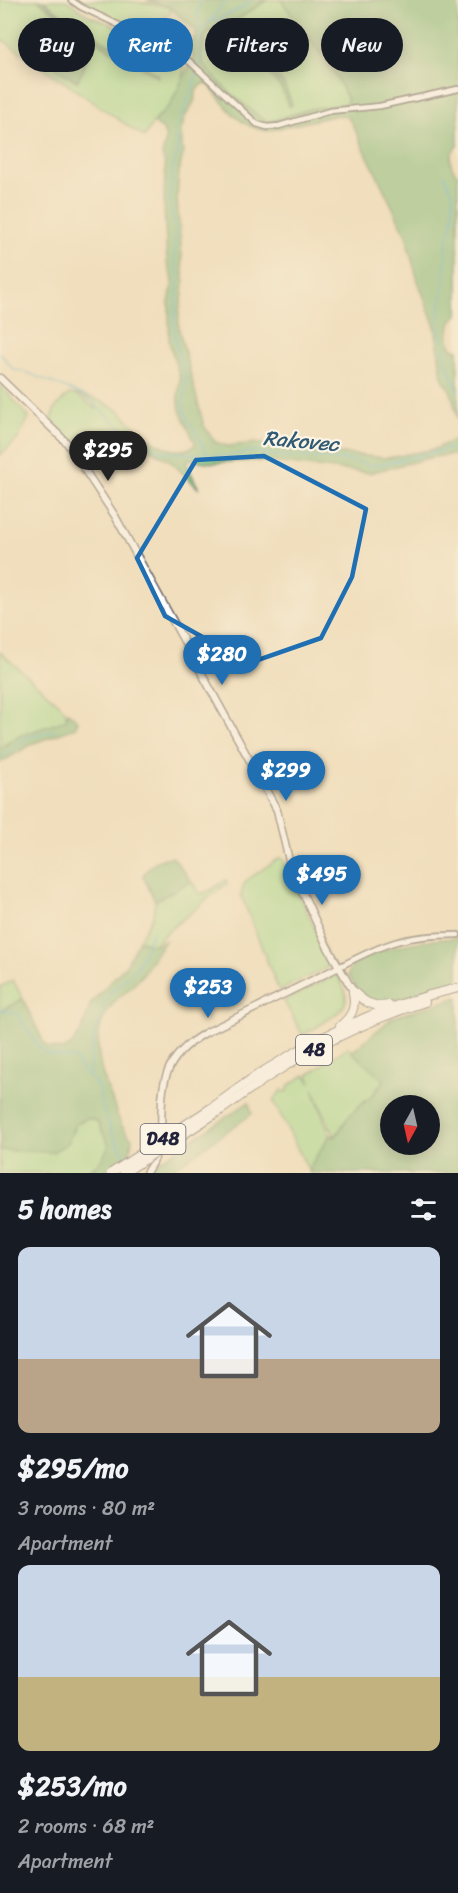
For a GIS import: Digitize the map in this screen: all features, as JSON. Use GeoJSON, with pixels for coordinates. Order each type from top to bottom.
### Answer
{"type":"FeatureCollection","features":[{"type":"Feature","properties":{"kind":"highway","name":"48"},"geometry":{"type":"LineString","coordinates":[[353,991],[364,1001],[378,1006],[458,991]]}},
{"type":"Feature","properties":{"kind":"highway","name":"48"},"geometry":{"type":"LineString","coordinates":[[329,1034],[346,1021],[352,1013],[355,1005],[353,991]]}},
{"type":"Feature","properties":{"kind":"highway","name":"48"},"geometry":{"type":"LineString","coordinates":[[216,1109],[338,1037],[418,1004],[458,991]]}},
{"type":"Feature","properties":{"kind":"highway","name":"48"},"geometry":{"type":"LineString","coordinates":[[216,1109],[260,1073],[329,1034],[410,1001]]}},
{"type":"Feature","properties":{"kind":"highway","name":"D48"},"geometry":{"type":"LineString","coordinates":[[111,1173],[216,1109]]}},
{"type":"Feature","properties":{"kind":"highway","name":"D48"},"geometry":{"type":"LineString","coordinates":[[124,1173],[216,1109]]}},
{"type":"Feature","properties":{"kind":"main road"},"geometry":{"type":"LineString","coordinates":[[0,378],[67,443],[115,516],[277,810],[290,865],[353,991]]}},
{"type":"Feature","properties":{"kind":"main road"},"geometry":{"type":"LineString","coordinates":[[161,1134],[164,1083],[171,1065],[186,1047],[205,1034],[339,967]]}},
{"type":"Feature","properties":{"kind":"main road"},"geometry":{"type":"LineString","coordinates":[[146,1173],[155,1158]]}},
{"type":"Feature","properties":{"kind":"street"},"geometry":{"type":"LineString","coordinates":[[71,0],[81,8],[121,26],[139,39],[189,61],[249,120],[267,127],[279,126],[330,111],[380,106],[458,88]]}},
{"type":"Feature","properties":{"kind":"street"},"geometry":{"type":"LineString","coordinates":[[339,967],[395,941],[417,936],[458,935]]}},
{"type":"Feature","properties":{"kind":"highlighted area"},"geometry":{"type":"Polygon","coordinates":[[[264,456],[366,509],[352,577],[321,638],[249,663],[165,616],[137,558],[196,460],[264,456]]]}},
{"type":"Feature","properties":{"kind":"green space"},"geometry":{"type":"Polygon","coordinates":[[[0,0],[38,0],[62,18],[18,18],[18,50],[0,38],[0,0]]]}},
{"type":"Feature","properties":{"kind":"green space"},"geometry":{"type":"Polygon","coordinates":[[[38,0],[43,0],[66,18],[38,0]]]}},
{"type":"Feature","properties":{"kind":"green space"},"geometry":{"type":"Polygon","coordinates":[[[43,0],[66,0],[88,15],[107,23],[107,43],[95,36],[95,18],[66,18],[43,0]]]}},
{"type":"Feature","properties":{"kind":"green space"},"geometry":{"type":"Polygon","coordinates":[[[74,0],[140,2],[173,9],[164,18],[109,18],[74,0]]]}},
{"type":"Feature","properties":{"kind":"green space"},"geometry":{"type":"Polygon","coordinates":[[[146,0],[267,0],[240,18],[205,18],[205,36],[201,57],[205,72],[210,72],[229,92],[262,119],[272,122],[310,109],[345,104],[348,100],[334,72],[403,72],[403,18],[321,18],[321,55],[309,38],[309,18],[294,18],[281,0],[458,0],[458,145],[452,152],[450,160],[458,175],[458,315],[451,321],[449,342],[452,348],[458,350],[458,420],[451,392],[442,377],[435,327],[418,281],[407,237],[346,116],[337,115],[267,131],[258,129],[249,126],[234,115],[205,83],[197,89],[194,102],[185,117],[181,131],[183,154],[177,198],[184,282],[179,329],[204,426],[215,442],[227,446],[256,443],[318,454],[387,458],[435,449],[458,438],[458,454],[433,457],[369,473],[254,460],[213,463],[188,459],[187,465],[199,489],[169,460],[131,440],[139,431],[158,444],[172,449],[187,449],[195,443],[180,411],[178,397],[180,378],[169,342],[169,302],[173,281],[167,263],[164,206],[165,165],[162,155],[166,139],[163,130],[153,123],[170,105],[186,72],[193,72],[193,40],[196,35],[193,18],[182,18],[168,6],[146,0]]]}},
{"type":"Feature","properties":{"kind":"green space"},"geometry":{"type":"Polygon","coordinates":[[[267,0],[281,0],[294,18],[240,18],[267,0]]]}},
{"type":"Feature","properties":{"kind":"green space"},"geometry":{"type":"Polygon","coordinates":[[[95,36],[107,43],[107,47],[95,39],[95,36]]]}},
{"type":"Feature","properties":{"kind":"green space"},"geometry":{"type":"Polygon","coordinates":[[[309,37],[321,54],[321,72],[333,72],[348,103],[335,107],[310,109],[268,122],[243,105],[209,72],[268,72],[281,88],[289,106],[274,72],[309,72],[309,37]]]}},
{"type":"Feature","properties":{"kind":"green space"},"geometry":{"type":"Polygon","coordinates":[[[205,38],[205,66],[202,58],[205,38]]]}},
{"type":"Feature","properties":{"kind":"green space"},"geometry":{"type":"Polygon","coordinates":[[[95,40],[107,48],[107,72],[184,72],[183,79],[171,104],[156,119],[144,137],[49,72],[62,72],[77,81],[82,72],[95,72],[95,40]]]}},
{"type":"Feature","properties":{"kind":"green space"},"geometry":{"type":"Polygon","coordinates":[[[62,72],[81,72],[77,81],[62,72]]]}},
{"type":"Feature","properties":{"kind":"green space"},"geometry":{"type":"Polygon","coordinates":[[[268,72],[273,72],[284,85],[292,104],[290,107],[281,88],[268,72]]]}},
{"type":"Feature","properties":{"kind":"green space"},"geometry":{"type":"Polygon","coordinates":[[[0,385],[29,417],[18,439],[0,455],[0,385]]]}},
{"type":"Feature","properties":{"kind":"green space"},"geometry":{"type":"Polygon","coordinates":[[[77,393],[101,401],[120,411],[139,431],[131,440],[124,434],[116,443],[84,458],[73,443],[50,420],[56,407],[69,394],[77,395],[96,409],[94,403],[77,393]]]}},
{"type":"Feature","properties":{"kind":"green space"},"geometry":{"type":"Polygon","coordinates":[[[0,652],[65,710],[66,720],[16,739],[0,748],[0,652]]]}},
{"type":"Feature","properties":{"kind":"green space"},"geometry":{"type":"Polygon","coordinates":[[[68,712],[78,721],[75,728],[34,743],[0,763],[0,748],[19,736],[66,720],[68,712]]]}},
{"type":"Feature","properties":{"kind":"green space"},"geometry":{"type":"Polygon","coordinates":[[[173,857],[191,881],[155,901],[143,876],[155,862],[173,857]]]}},
{"type":"Feature","properties":{"kind":"green space"},"geometry":{"type":"Polygon","coordinates":[[[282,858],[329,959],[328,967],[279,991],[241,895],[247,880],[282,858]]]}},
{"type":"Feature","properties":{"kind":"green space"},"geometry":{"type":"Polygon","coordinates":[[[226,880],[227,884],[169,930],[154,945],[139,940],[153,916],[155,901],[191,881],[200,894],[226,880]]]}},
{"type":"Feature","properties":{"kind":"green space"},"geometry":{"type":"Polygon","coordinates":[[[458,938],[458,985],[411,998],[374,1000],[360,993],[348,975],[353,965],[378,951],[432,940],[458,938]]]}},
{"type":"Feature","properties":{"kind":"green space"},"geometry":{"type":"Polygon","coordinates":[[[139,940],[154,945],[165,941],[139,979],[112,1005],[100,1027],[98,1039],[100,1063],[107,1086],[122,1125],[132,1138],[130,1155],[101,1173],[77,1173],[88,1171],[97,1165],[109,1145],[97,1121],[88,1118],[75,1124],[68,1143],[53,1152],[0,1150],[0,1011],[23,999],[45,1045],[63,1050],[72,1045],[82,1029],[91,1003],[126,965],[139,940]]]}},
{"type":"Feature","properties":{"kind":"green space"},"geometry":{"type":"Polygon","coordinates":[[[337,974],[345,991],[343,1008],[323,1023],[302,1034],[284,1001],[337,974]]]}},
{"type":"Feature","properties":{"kind":"green space"},"geometry":{"type":"Polygon","coordinates":[[[13,980],[23,999],[0,1011],[0,987],[13,980]]]}},
{"type":"Feature","properties":{"kind":"green space"},"geometry":{"type":"Polygon","coordinates":[[[458,997],[458,1173],[309,1173],[312,1163],[330,1135],[335,1137],[348,1117],[370,1098],[384,1080],[352,1052],[393,1017],[458,997]]]}},
{"type":"Feature","properties":{"kind":"green space"},"geometry":{"type":"Polygon","coordinates":[[[348,1047],[384,1080],[370,1098],[360,1105],[335,1137],[313,1089],[330,1135],[309,1171],[273,1100],[282,1090],[285,1092],[288,1086],[305,1075],[311,1083],[308,1075],[348,1047]]]}},
{"type":"Feature","properties":{"kind":"green space"},"geometry":{"type":"Polygon","coordinates":[[[249,1102],[252,1114],[167,1173],[141,1173],[249,1102]]]}},
{"type":"Feature","properties":{"kind":"green space"},"geometry":{"type":"Polygon","coordinates":[[[87,1118],[97,1121],[109,1145],[101,1162],[83,1173],[0,1173],[0,1150],[53,1152],[72,1134],[75,1124],[87,1118]]]}},
{"type":"Feature","properties":{"kind":"waterway"},"geometry":{"type":"LineString","coordinates":[[199,31],[197,12],[202,0]]}},
{"type":"Feature","properties":{"kind":"waterway"},"geometry":{"type":"LineString","coordinates":[[208,455],[184,412],[186,378],[176,344],[174,320],[179,278],[175,261],[175,231],[170,201],[172,171],[178,151],[177,127],[201,61],[199,31],[208,24],[226,0]]}},
{"type":"Feature","properties":{"kind":"waterway"},"geometry":{"type":"LineString","coordinates":[[220,18],[244,7],[250,0]]}},
{"type":"Feature","properties":{"kind":"waterway"},"geometry":{"type":"LineString","coordinates":[[444,175],[453,193],[453,221],[447,239],[438,322],[448,367],[458,392]]}},
{"type":"Feature","properties":{"kind":"waterway","name":"Rakovec"},"geometry":{"type":"LineString","coordinates":[[0,353],[14,370],[23,371],[85,396],[126,432]]}},
{"type":"Feature","properties":{"kind":"waterway","name":"Rakovec"},"geometry":{"type":"LineString","coordinates":[[129,435],[137,443]]}},
{"type":"Feature","properties":{"kind":"waterway","name":"Rakovec"},"geometry":{"type":"LineString","coordinates":[[142,442],[162,452],[228,456],[255,451],[273,455],[348,460],[373,466],[458,447]]}},
{"type":"Feature","properties":{"kind":"waterway"},"geometry":{"type":"LineString","coordinates":[[0,758],[26,738],[54,731]]}},
{"type":"Feature","properties":{"kind":"waterway"},"geometry":{"type":"LineString","coordinates":[[89,1076],[93,1040],[105,1002],[114,989],[137,968],[153,931]]}},
{"type":"Feature","properties":{"kind":"waterway"},"geometry":{"type":"LineString","coordinates":[[0,1010],[14,1012],[18,1015],[37,1045],[47,1054],[75,1059],[84,1074],[93,1080],[99,1089],[102,1106],[115,1139],[128,1159]]}}]}
